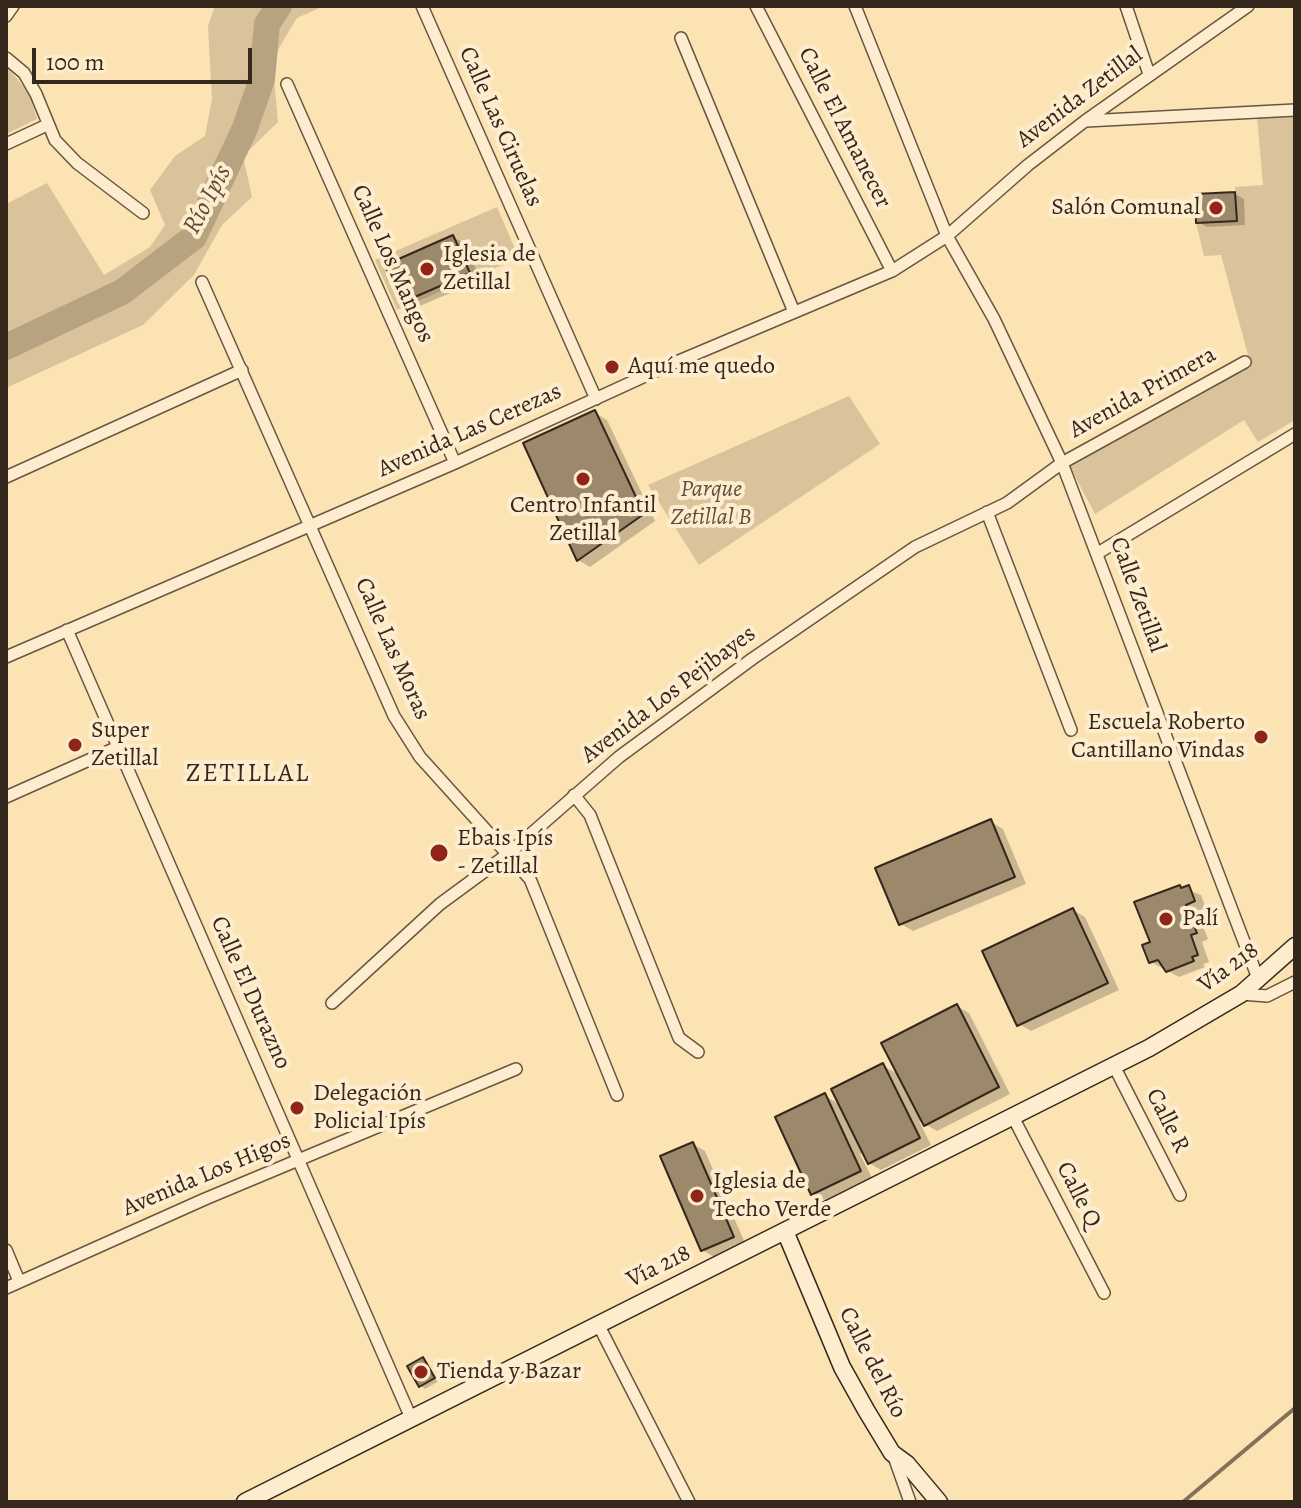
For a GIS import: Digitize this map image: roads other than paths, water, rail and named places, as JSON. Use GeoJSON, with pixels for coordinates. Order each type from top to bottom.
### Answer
{"type":"FeatureCollection","features":[{"type":"Feature","properties":{"kind":"main road","name":"Vía 218"},"geometry":{"type":"LineString","coordinates":[[245,1502],[1114,1066],[1241,994],[1295,946]]}},
{"type":"Feature","properties":{"kind":"main road","name":"Calle del Río"},"geometry":{"type":"LineString","coordinates":[[785,1231],[842,1367],[892,1453],[907,1464],[939,1502]]}},
{"type":"Feature","properties":{"kind":"street"},"geometry":{"type":"LineString","coordinates":[[6,16],[13,6]]}},
{"type":"Feature","properties":{"kind":"street","name":"Calle Las Ciruelas"},"geometry":{"type":"LineString","coordinates":[[422,6],[596,399]]}},
{"type":"Feature","properties":{"kind":"street","name":"Calle El Amanecer"},"geometry":{"type":"LineString","coordinates":[[756,6],[892,271]]}},
{"type":"Feature","properties":{"kind":"street","name":"Calle El Amanecer"},"geometry":{"type":"LineString","coordinates":[[855,6],[947,236]]}},
{"type":"Feature","properties":{"kind":"street"},"geometry":{"type":"LineString","coordinates":[[1126,6],[1149,74]]}},
{"type":"Feature","properties":{"kind":"street","name":"Avenida Zetillal"},"geometry":{"type":"LineString","coordinates":[[947,236],[1028,165],[1085,121],[1248,6]]}},
{"type":"Feature","properties":{"kind":"street"},"geometry":{"type":"LineString","coordinates":[[681,38],[794,312]]}},
{"type":"Feature","properties":{"kind":"street"},"geometry":{"type":"LineString","coordinates":[[6,58],[24,73],[36,94],[47,125],[77,163],[143,213]]}},
{"type":"Feature","properties":{"kind":"street","name":"Calle Los Mangos"},"geometry":{"type":"LineString","coordinates":[[287,84],[455,463]]}},
{"type":"Feature","properties":{"kind":"street"},"geometry":{"type":"LineString","coordinates":[[1085,121],[1295,110]]}},
{"type":"Feature","properties":{"kind":"street"},"geometry":{"type":"LineString","coordinates":[[6,144],[47,125]]}},
{"type":"Feature","properties":{"kind":"street","name":"Avenida Las Cerezas"},"geometry":{"type":"LineString","coordinates":[[6,657],[892,271],[947,236]]}},
{"type":"Feature","properties":{"kind":"street","name":"Calle Zetillal"},"geometry":{"type":"LineString","coordinates":[[947,236],[994,319],[1062,463],[1259,981]]}},
{"type":"Feature","properties":{"kind":"street","name":"Calle Las Moras"},"geometry":{"type":"LineString","coordinates":[[202,282],[402,729],[420,757],[530,879],[617,1095]]}},
{"type":"Feature","properties":{"kind":"street","name":"Avenida Primera"},"geometry":{"type":"LineString","coordinates":[[1062,463],[1245,362]]}},
{"type":"Feature","properties":{"kind":"street"},"geometry":{"type":"LineString","coordinates":[[6,477],[242,370]]}},
{"type":"Feature","properties":{"kind":"street"},"geometry":{"type":"LineString","coordinates":[[1098,553],[1295,434]]}},
{"type":"Feature","properties":{"kind":"street","name":"Avenida Los Pejibayes"},"geometry":{"type":"LineString","coordinates":[[332,1003],[440,904],[508,854],[619,757],[752,659],[915,547],[1007,503],[1062,463]]}},
{"type":"Feature","properties":{"kind":"street"},"geometry":{"type":"LineString","coordinates":[[987,512],[1071,730]]}},
{"type":"Feature","properties":{"kind":"street","name":"Calle El Durazno"},"geometry":{"type":"LineString","coordinates":[[67,630],[411,1418]]}},
{"type":"Feature","properties":{"kind":"street"},"geometry":{"type":"LineString","coordinates":[[6,797],[118,747]]}},
{"type":"Feature","properties":{"kind":"street"},"geometry":{"type":"LineString","coordinates":[[574,795],[590,815],[679,1038],[698,1052]]}},
{"type":"Feature","properties":{"kind":"street"},"geometry":{"type":"LineString","coordinates":[[1241,994],[1267,996],[1295,982]]}},
{"type":"Feature","properties":{"kind":"street","name":"Calle R"},"geometry":{"type":"LineString","coordinates":[[1114,1066],[1180,1195]]}},
{"type":"Feature","properties":{"kind":"street","name":"Avenida Los Higos"},"geometry":{"type":"LineString","coordinates":[[6,1288],[298,1159],[516,1069]]}},
{"type":"Feature","properties":{"kind":"street","name":"Calle Q"},"geometry":{"type":"LineString","coordinates":[[1013,1117],[1104,1293]]}},
{"type":"Feature","properties":{"kind":"street"},"geometry":{"type":"LineString","coordinates":[[6,1250],[19,1281]]}},
{"type":"Feature","properties":{"kind":"street"},"geometry":{"type":"LineString","coordinates":[[598,1324],[689,1502]]}},
{"type":"Feature","properties":{"kind":"street"},"geometry":{"type":"LineString","coordinates":[[892,1453],[910,1502]]}},
{"type":"Feature","properties":{"kind":"waterway","name":"Río Ipís"},"geometry":{"type":"LineString","coordinates":[[6,347],[122,292],[194,237],[245,128],[262,79],[267,24],[279,6]]}},
{"type":"Feature","properties":{"kind":"waterway"},"geometry":{"type":"LineString","coordinates":[[1183,1502],[1295,1408]]}},
{"type":"Feature","properties":{"kind":"place","name":"Salón Comunal"},"geometry":{"type":"Point","coordinates":[1216,208]}},
{"type":"Feature","properties":{"kind":"place","name":"Iglesia de Zetillal"},"geometry":{"type":"Point","coordinates":[427,269]}},
{"type":"Feature","properties":{"kind":"place","name":"Aquí me quedo"},"geometry":{"type":"Point","coordinates":[612,367]}},
{"type":"Feature","properties":{"kind":"place","name":"Centro Infantil Zetillal"},"geometry":{"type":"Point","coordinates":[583,479]}},
{"type":"Feature","properties":{"kind":"place","name":"Escuela Roberto Cantillano Vindas"},"geometry":{"type":"Point","coordinates":[1261,737]}},
{"type":"Feature","properties":{"kind":"place","name":"Super Zetillal"},"geometry":{"type":"Point","coordinates":[75,745]}},
{"type":"Feature","properties":{"kind":"place","name":"Ebais Ipís - Zetillal"},"geometry":{"type":"Point","coordinates":[439,853]}},
{"type":"Feature","properties":{"kind":"place","name":"Palí"},"geometry":{"type":"Point","coordinates":[1166,919]}},
{"type":"Feature","properties":{"kind":"place","name":"Delegación Policial Ipís"},"geometry":{"type":"Point","coordinates":[297,1108]}},
{"type":"Feature","properties":{"kind":"place","name":"Iglesia de Techo Verde"},"geometry":{"type":"Point","coordinates":[697,1196]}},
{"type":"Feature","properties":{"kind":"place","name":"Tienda y Bazar"},"geometry":{"type":"Point","coordinates":[421,1372]}},
{"type":"Feature","properties":{"kind":"district","name":"ZETILLAL"},"geometry":{"type":"Point","coordinates":[248,775]}},
{"type":"Feature","properties":{"kind":"park label","name":"Parque Zetillal B"},"geometry":{"type":"Point","coordinates":[711,504]}}]}
